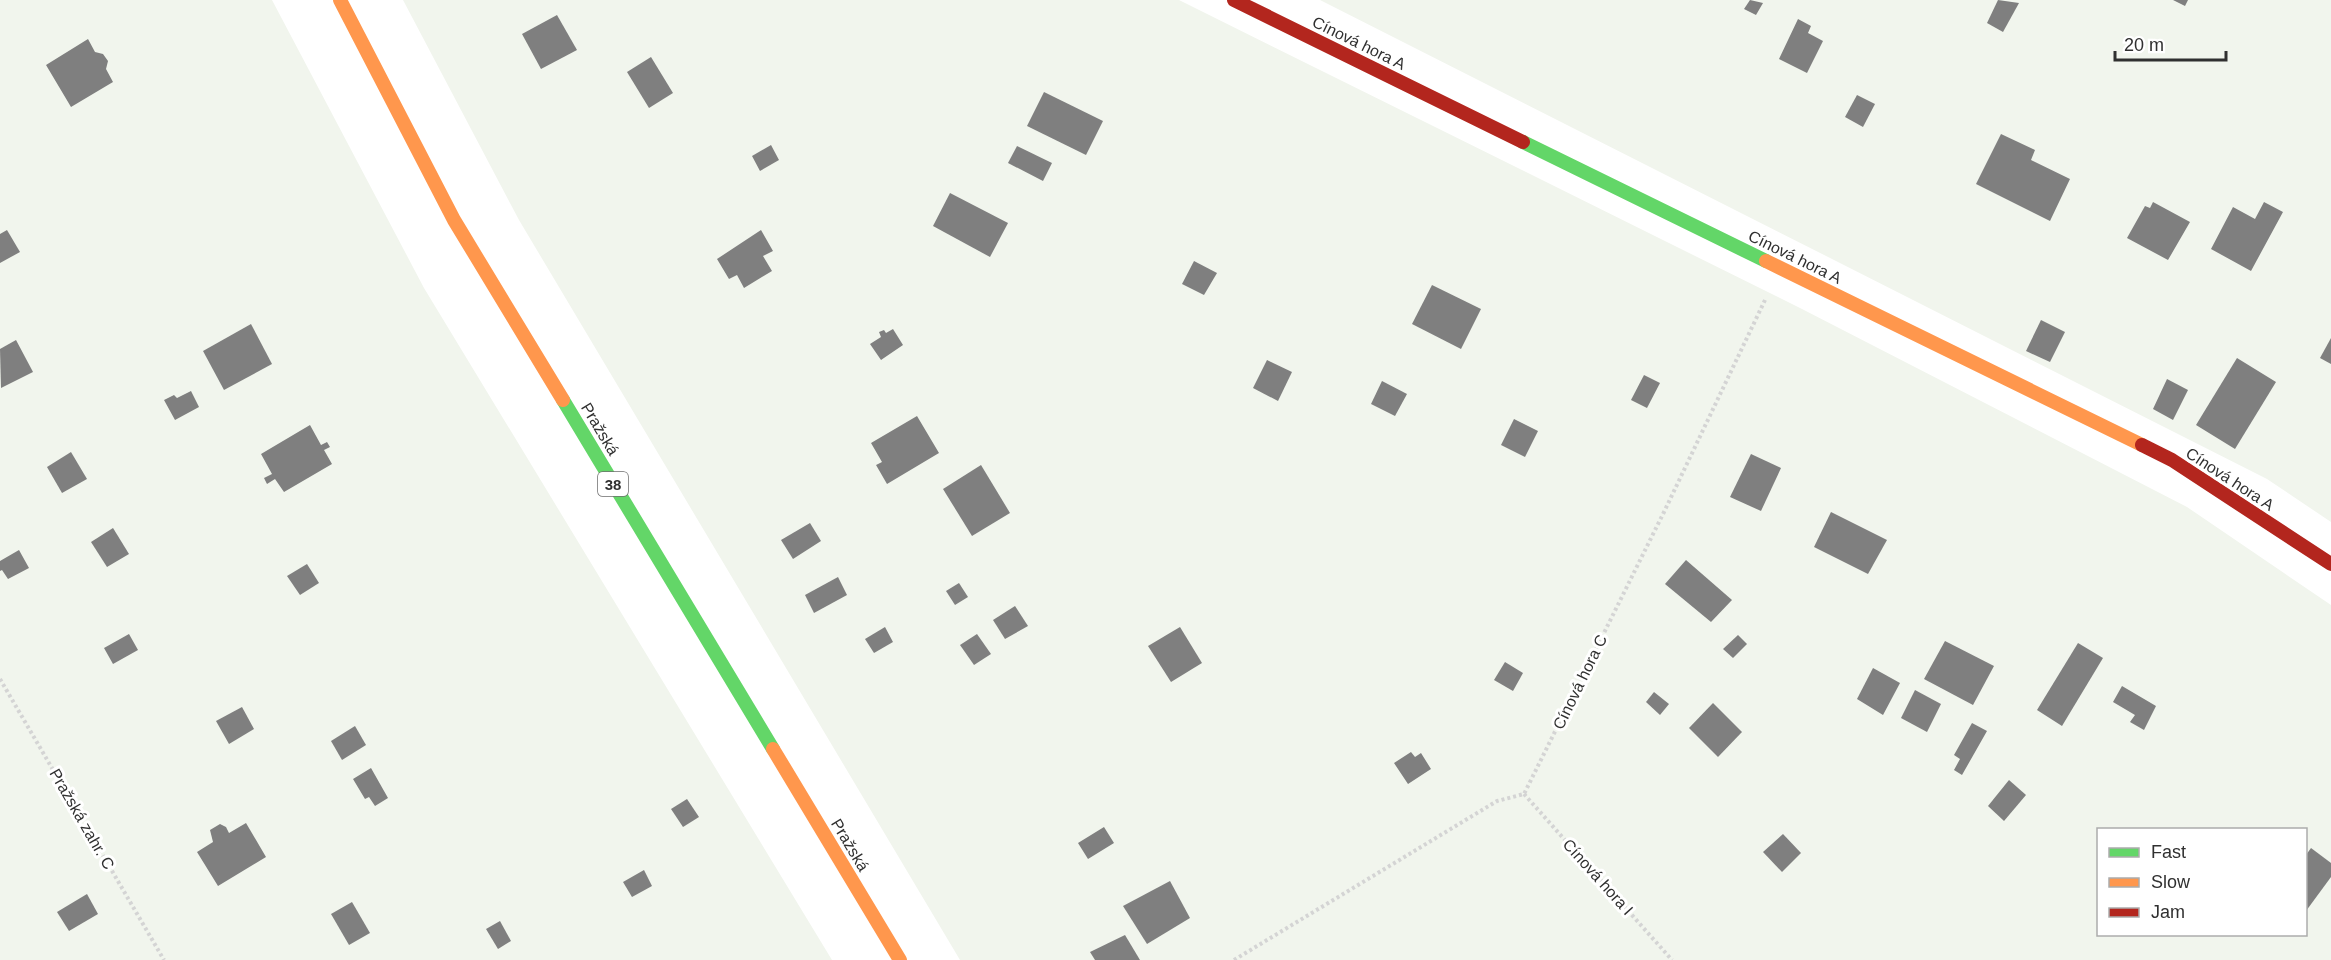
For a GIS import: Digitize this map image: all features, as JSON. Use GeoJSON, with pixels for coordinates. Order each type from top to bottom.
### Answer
{"type":"FeatureCollection","features":[{"type":"Feature","properties":{"kind":"street","name":"Pražská"},"geometry":{"type":"LineString","coordinates":[[340,0],[454,219],[900,960]]}},
{"type":"Feature","properties":{"kind":"street","name":"Cínová hora A"},"geometry":{"type":"LineString","coordinates":[[1234,0],[2172,460],[2331,564]]}},
{"type":"Feature","properties":{"kind":"path","name":"Cínová hora C"},"geometry":{"type":"LineString","coordinates":[[1524,794],[1664,512],[1780,268]]}},
{"type":"Feature","properties":{"kind":"path","name":"Pražská zahr. C"},"geometry":{"type":"LineString","coordinates":[[0,679],[164,960]]}},
{"type":"Feature","properties":{"kind":"path"},"geometry":{"type":"LineString","coordinates":[[1234,960],[1497,801],[1524,794]]}},
{"type":"Feature","properties":{"kind":"path","name":"Cínová hora I"},"geometry":{"type":"LineString","coordinates":[[1524,794],[1672,960]]}},
{"type":"Feature","properties":{"kind":"shaded area"},"geometry":{"type":"Polygon","coordinates":[[[0,0],[272,0],[424,288],[832,960],[0,960],[0,0]]]}},
{"type":"Feature","properties":{"kind":"shaded area"},"geometry":{"type":"Polygon","coordinates":[[[403,0],[1179,0],[1802,309],[2187,507],[2331,605],[2331,960],[960,960],[519,220],[403,0]]]}},
{"type":"Feature","properties":{"kind":"shaded area"},"geometry":{"type":"Polygon","coordinates":[[[1320,0],[2331,0],[2331,522],[2267,479],[1320,0]]]}},
{"type":"Feature","properties":{"kind":"building"},"geometry":{"type":"Polygon","coordinates":[[[1750,0],[1763,3],[1756,15],[1744,9],[1750,0]]]}},
{"type":"Feature","properties":{"kind":"building"},"geometry":{"type":"Polygon","coordinates":[[[1998,0],[2019,3],[2003,32],[1987,23],[1998,0]]]}},
{"type":"Feature","properties":{"kind":"building"},"geometry":{"type":"Polygon","coordinates":[[[2173,0],[2188,0],[2185,6],[2173,0]]]}},
{"type":"Feature","properties":{"kind":"building"},"geometry":{"type":"Polygon","coordinates":[[[557,15],[577,50],[541,69],[522,34],[557,15]]]}},
{"type":"Feature","properties":{"kind":"building"},"geometry":{"type":"Polygon","coordinates":[[[1798,19],[1811,26],[1808,33],[1823,41],[1807,73],[1779,59],[1798,19]]]}},
{"type":"Feature","properties":{"kind":"building"},"geometry":{"type":"Polygon","coordinates":[[[88,39],[95,52],[103,54],[108,61],[106,69],[113,82],[71,107],[46,65],[88,39]]]}},
{"type":"Feature","properties":{"kind":"building"},"geometry":{"type":"Polygon","coordinates":[[[651,57],[673,93],[649,108],[627,72],[651,57]]]}},
{"type":"Feature","properties":{"kind":"building"},"geometry":{"type":"Polygon","coordinates":[[[1044,92],[1103,121],[1086,155],[1027,126],[1044,92]]]}},
{"type":"Feature","properties":{"kind":"building"},"geometry":{"type":"Polygon","coordinates":[[[1857,95],[1875,104],[1863,127],[1845,117],[1857,95]]]}},
{"type":"Feature","properties":{"kind":"building"},"geometry":{"type":"Polygon","coordinates":[[[2001,134],[2035,150],[2031,160],[2070,179],[2050,221],[1976,184],[2001,134]]]}},
{"type":"Feature","properties":{"kind":"building"},"geometry":{"type":"Polygon","coordinates":[[[771,145],[779,160],[760,171],[752,156],[771,145]]]}},
{"type":"Feature","properties":{"kind":"building"},"geometry":{"type":"Polygon","coordinates":[[[1017,146],[1052,163],[1043,181],[1008,163],[1017,146]]]}},
{"type":"Feature","properties":{"kind":"building"},"geometry":{"type":"Polygon","coordinates":[[[950,193],[1008,223],[990,257],[933,226],[950,193]]]}},
{"type":"Feature","properties":{"kind":"building"},"geometry":{"type":"Polygon","coordinates":[[[2153,202],[2190,222],[2168,260],[2127,238],[2145,206],[2150,208],[2153,202]]]}},
{"type":"Feature","properties":{"kind":"building"},"geometry":{"type":"Polygon","coordinates":[[[2264,202],[2283,212],[2251,271],[2211,249],[2233,207],[2255,219],[2264,202]]]}},
{"type":"Feature","properties":{"kind":"building"},"geometry":{"type":"Polygon","coordinates":[[[7,230],[20,252],[0,263],[0,234],[7,230]]]}},
{"type":"Feature","properties":{"kind":"building"},"geometry":{"type":"Polygon","coordinates":[[[761,230],[773,251],[763,256],[772,271],[744,288],[737,275],[729,279],[717,259],[761,230]]]}},
{"type":"Feature","properties":{"kind":"building"},"geometry":{"type":"Polygon","coordinates":[[[1194,261],[1217,273],[1204,295],[1182,284],[1194,261]]]}},
{"type":"Feature","properties":{"kind":"building"},"geometry":{"type":"Polygon","coordinates":[[[1432,285],[1481,309],[1461,349],[1412,324],[1432,285]]]}},
{"type":"Feature","properties":{"kind":"building"},"geometry":{"type":"Polygon","coordinates":[[[2041,320],[2065,332],[2050,362],[2026,351],[2041,320]]]}},
{"type":"Feature","properties":{"kind":"building"},"geometry":{"type":"Polygon","coordinates":[[[251,324],[272,364],[224,390],[203,351],[251,324]]]}},
{"type":"Feature","properties":{"kind":"building"},"geometry":{"type":"Polygon","coordinates":[[[893,329],[903,345],[881,360],[870,344],[881,337],[879,332],[884,330],[886,333],[893,329]]]}},
{"type":"Feature","properties":{"kind":"building"},"geometry":{"type":"Polygon","coordinates":[[[2331,338],[2331,364],[2320,358],[2331,338]]]}},
{"type":"Feature","properties":{"kind":"building"},"geometry":{"type":"Polygon","coordinates":[[[16,340],[33,372],[1,388],[0,349],[16,340]]]}},
{"type":"Feature","properties":{"kind":"building"},"geometry":{"type":"Polygon","coordinates":[[[2237,358],[2276,382],[2235,449],[2196,425],[2237,358]]]}},
{"type":"Feature","properties":{"kind":"building"},"geometry":{"type":"Polygon","coordinates":[[[1267,360],[1292,372],[1278,401],[1253,388],[1267,360]]]}},
{"type":"Feature","properties":{"kind":"building"},"geometry":{"type":"Polygon","coordinates":[[[1644,375],[1660,383],[1647,408],[1631,400],[1644,375]]]}},
{"type":"Feature","properties":{"kind":"building"},"geometry":{"type":"Polygon","coordinates":[[[2167,379],[2188,390],[2173,420],[2153,409],[2167,379]]]}},
{"type":"Feature","properties":{"kind":"building"},"geometry":{"type":"Polygon","coordinates":[[[1382,381],[1407,394],[1395,416],[1371,404],[1382,381]]]}},
{"type":"Feature","properties":{"kind":"building"},"geometry":{"type":"Polygon","coordinates":[[[191,391],[199,407],[175,420],[164,400],[174,395],[177,398],[191,391]]]}},
{"type":"Feature","properties":{"kind":"building"},"geometry":{"type":"Polygon","coordinates":[[[917,416],[939,453],[887,484],[876,465],[882,462],[871,443],[917,416]]]}},
{"type":"Feature","properties":{"kind":"building"},"geometry":{"type":"Polygon","coordinates":[[[1514,419],[1538,431],[1525,457],[1501,445],[1514,419]]]}},
{"type":"Feature","properties":{"kind":"building"},"geometry":{"type":"Polygon","coordinates":[[[310,425],[321,445],[327,442],[330,447],[324,450],[332,464],[284,492],[275,479],[267,484],[264,478],[272,474],[261,454],[310,425]]]}},
{"type":"Feature","properties":{"kind":"building"},"geometry":{"type":"Polygon","coordinates":[[[71,452],[87,479],[62,493],[47,467],[71,452]]]}},
{"type":"Feature","properties":{"kind":"building"},"geometry":{"type":"Polygon","coordinates":[[[1751,454],[1781,468],[1761,511],[1730,497],[1751,454]]]}},
{"type":"Feature","properties":{"kind":"building"},"geometry":{"type":"Polygon","coordinates":[[[981,465],[1010,513],[972,536],[943,489],[981,465]]]}},
{"type":"Feature","properties":{"kind":"building"},"geometry":{"type":"Polygon","coordinates":[[[1831,512],[1887,540],[1868,574],[1814,547],[1831,512]]]}},
{"type":"Feature","properties":{"kind":"building"},"geometry":{"type":"Polygon","coordinates":[[[810,523],[821,541],[793,559],[781,540],[810,523]]]}},
{"type":"Feature","properties":{"kind":"building"},"geometry":{"type":"Polygon","coordinates":[[[113,528],[129,554],[107,567],[91,542],[113,528]]]}},
{"type":"Feature","properties":{"kind":"building"},"geometry":{"type":"Polygon","coordinates":[[[19,550],[29,568],[8,579],[2,570],[0,571],[0,561],[19,550]]]}},
{"type":"Feature","properties":{"kind":"building"},"geometry":{"type":"Polygon","coordinates":[[[1686,560],[1732,600],[1711,622],[1665,584],[1686,560]]]}},
{"type":"Feature","properties":{"kind":"building"},"geometry":{"type":"Polygon","coordinates":[[[307,564],[319,583],[300,595],[287,576],[307,564]]]}},
{"type":"Feature","properties":{"kind":"building"},"geometry":{"type":"Polygon","coordinates":[[[838,577],[847,595],[814,613],[805,595],[838,577]]]}},
{"type":"Feature","properties":{"kind":"building"},"geometry":{"type":"Polygon","coordinates":[[[959,583],[968,597],[955,605],[946,591],[959,583]]]}},
{"type":"Feature","properties":{"kind":"building"},"geometry":{"type":"Polygon","coordinates":[[[1015,606],[1028,626],[1005,639],[993,620],[1015,606]]]}},
{"type":"Feature","properties":{"kind":"building"},"geometry":{"type":"Polygon","coordinates":[[[885,627],[893,642],[874,653],[865,639],[885,627]]]}},
{"type":"Feature","properties":{"kind":"building"},"geometry":{"type":"Polygon","coordinates":[[[1180,627],[1202,663],[1171,682],[1148,646],[1180,627]]]}},
{"type":"Feature","properties":{"kind":"building"},"geometry":{"type":"Polygon","coordinates":[[[129,634],[138,650],[113,664],[104,648],[129,634]]]}},
{"type":"Feature","properties":{"kind":"building"},"geometry":{"type":"Polygon","coordinates":[[[977,634],[991,654],[974,665],[960,645],[977,634]]]}},
{"type":"Feature","properties":{"kind":"building"},"geometry":{"type":"Polygon","coordinates":[[[1738,635],[1747,644],[1733,658],[1723,649],[1738,635]]]}},
{"type":"Feature","properties":{"kind":"building"},"geometry":{"type":"Polygon","coordinates":[[[1945,641],[1994,666],[1973,705],[1924,679],[1945,641]]]}},
{"type":"Feature","properties":{"kind":"building"},"geometry":{"type":"Polygon","coordinates":[[[2078,643],[2103,658],[2062,726],[2037,710],[2078,643]]]}},
{"type":"Feature","properties":{"kind":"building"},"geometry":{"type":"Polygon","coordinates":[[[1505,662],[1523,673],[1513,691],[1494,680],[1505,662]]]}},
{"type":"Feature","properties":{"kind":"building"},"geometry":{"type":"Polygon","coordinates":[[[1873,668],[1900,683],[1883,715],[1857,699],[1873,668]]]}},
{"type":"Feature","properties":{"kind":"building"},"geometry":{"type":"Polygon","coordinates":[[[2122,686],[2156,706],[2144,730],[2130,722],[2135,715],[2113,702],[2122,686]]]}},
{"type":"Feature","properties":{"kind":"building"},"geometry":{"type":"Polygon","coordinates":[[[1915,690],[1941,704],[1927,732],[1901,718],[1915,690]]]}},
{"type":"Feature","properties":{"kind":"building"},"geometry":{"type":"Polygon","coordinates":[[[1654,692],[1669,704],[1660,715],[1646,702],[1654,692]]]}},
{"type":"Feature","properties":{"kind":"building"},"geometry":{"type":"Polygon","coordinates":[[[1713,703],[1742,732],[1718,757],[1689,728],[1713,703]]]}},
{"type":"Feature","properties":{"kind":"building"},"geometry":{"type":"Polygon","coordinates":[[[242,707],[254,729],[229,744],[216,721],[242,707]]]}},
{"type":"Feature","properties":{"kind":"building"},"geometry":{"type":"Polygon","coordinates":[[[1972,723],[1987,731],[1962,775],[1954,770],[1960,759],[1954,755],[1972,723]]]}},
{"type":"Feature","properties":{"kind":"building"},"geometry":{"type":"Polygon","coordinates":[[[355,726],[366,745],[342,760],[331,741],[355,726]]]}},
{"type":"Feature","properties":{"kind":"building"},"geometry":{"type":"Polygon","coordinates":[[[1411,752],[1415,757],[1421,753],[1431,769],[1408,784],[1394,763],[1411,752]]]}},
{"type":"Feature","properties":{"kind":"building"},"geometry":{"type":"Polygon","coordinates":[[[371,768],[388,798],[375,806],[369,797],[365,799],[353,779],[371,768]]]}},
{"type":"Feature","properties":{"kind":"building"},"geometry":{"type":"Polygon","coordinates":[[[2009,780],[2026,795],[2004,821],[1988,806],[2009,780]]]}},
{"type":"Feature","properties":{"kind":"building"},"geometry":{"type":"Polygon","coordinates":[[[687,799],[699,817],[683,827],[671,809],[687,799]]]}},
{"type":"Feature","properties":{"kind":"building"},"geometry":{"type":"Polygon","coordinates":[[[246,823],[266,857],[218,886],[197,852],[213,842],[210,830],[220,824],[226,827],[229,833],[246,823]]]}},
{"type":"Feature","properties":{"kind":"building"},"geometry":{"type":"Polygon","coordinates":[[[1104,827],[1114,843],[1088,859],[1078,843],[1104,827]]]}},
{"type":"Feature","properties":{"kind":"building"},"geometry":{"type":"Polygon","coordinates":[[[1783,834],[1801,853],[1782,872],[1763,852],[1783,834]]]}},
{"type":"Feature","properties":{"kind":"building"},"geometry":{"type":"Polygon","coordinates":[[[2311,848],[2331,863],[2331,877],[2307,910],[2307,854],[2311,848]]]}},
{"type":"Feature","properties":{"kind":"building"},"geometry":{"type":"Polygon","coordinates":[[[644,870],[652,886],[632,897],[623,882],[644,870]]]}},
{"type":"Feature","properties":{"kind":"building"},"geometry":{"type":"Polygon","coordinates":[[[1170,881],[1190,918],[1147,944],[1123,906],[1170,881]]]}},
{"type":"Feature","properties":{"kind":"building"},"geometry":{"type":"Polygon","coordinates":[[[87,894],[98,914],[69,931],[57,912],[87,894]]]}},
{"type":"Feature","properties":{"kind":"building"},"geometry":{"type":"Polygon","coordinates":[[[352,902],[370,933],[349,945],[331,914],[352,902]]]}},
{"type":"Feature","properties":{"kind":"building"},"geometry":{"type":"Polygon","coordinates":[[[500,921],[511,941],[498,949],[486,929],[500,921]]]}},
{"type":"Feature","properties":{"kind":"building"},"geometry":{"type":"Polygon","coordinates":[[[1125,935],[1140,960],[1095,960],[1090,952],[1125,935]]]}},
{"type":"Feature","properties":{"kind":"traffic: fast"},"geometry":{"type":"LineString","coordinates":[[1523,142],[1766,261]]}},
{"type":"Feature","properties":{"kind":"traffic: fast"},"geometry":{"type":"LineString","coordinates":[[563,400],[773,749]]}},
{"type":"Feature","properties":{"kind":"traffic: slow"},"geometry":{"type":"LineString","coordinates":[[340,0],[454,220],[563,400]]}},
{"type":"Feature","properties":{"kind":"traffic: slow"},"geometry":{"type":"LineString","coordinates":[[1766,261],[2142,445]]}},
{"type":"Feature","properties":{"kind":"traffic: slow"},"geometry":{"type":"LineString","coordinates":[[773,749],[900,960]]}},
{"type":"Feature","properties":{"kind":"traffic: jam"},"geometry":{"type":"LineString","coordinates":[[1234,0],[1523,142]]}},
{"type":"Feature","properties":{"kind":"traffic: jam"},"geometry":{"type":"LineString","coordinates":[[2142,445],[2172,460],[2331,564]]}}]}
